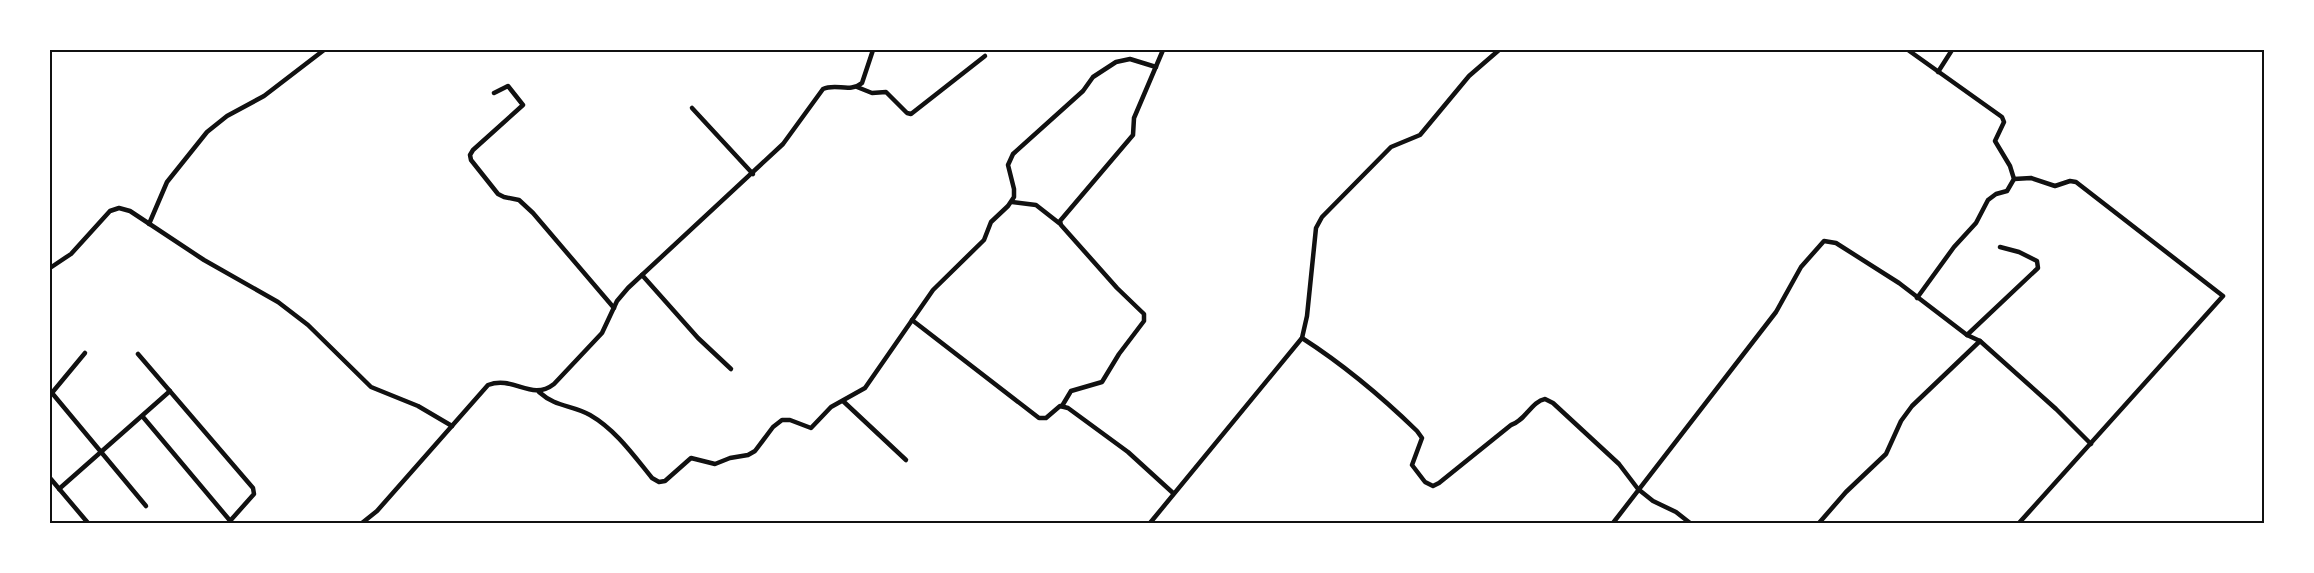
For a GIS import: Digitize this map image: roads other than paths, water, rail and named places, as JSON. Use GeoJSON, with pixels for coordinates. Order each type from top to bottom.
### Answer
{"type":"FeatureCollection","features":[{"type":"Feature","properties":{"kind":"street"},"geometry":{"type":"LineString","coordinates":[[149,224],[166,182],[207,132],[227,116],[264,96],[324,50]]}},
{"type":"Feature","properties":{"kind":"street"},"geometry":{"type":"LineString","coordinates":[[539,392],[546,390],[554,384],[593,344],[608,322],[622,294],[783,144],[823,89],[828,87],[851,89],[857,87],[866,75],[873,50]]}},
{"type":"Feature","properties":{"kind":"street"},"geometry":{"type":"LineString","coordinates":[[1060,223],[1062,216],[1134,135],[1134,118],[1163,50]]}},
{"type":"Feature","properties":{"kind":"street"},"geometry":{"type":"LineString","coordinates":[[1150,523],[1173,492],[1302,338],[1307,316],[1314,257],[1314,237],[1319,221],[1391,147],[1420,135],[1469,76],[1499,50]]}},
{"type":"Feature","properties":{"kind":"street"},"geometry":{"type":"LineString","coordinates":[[1908,50],[2003,118],[2004,122],[1996,141],[2010,166],[2014,179],[2007,191],[1996,194],[1988,200],[1976,223],[1954,246],[1918,298]]}},
{"type":"Feature","properties":{"kind":"street"},"geometry":{"type":"LineString","coordinates":[[1938,72],[1952,50]]}},
{"type":"Feature","properties":{"kind":"street"},"geometry":{"type":"LineString","coordinates":[[857,87],[872,92],[886,92],[907,113],[911,114],[985,56]]}},
{"type":"Feature","properties":{"kind":"street"},"geometry":{"type":"LineString","coordinates":[[1011,203],[1014,189],[1008,165],[1013,154],[1083,91],[1092,78],[1124,58],[1156,67]]}},
{"type":"Feature","properties":{"kind":"street"},"geometry":{"type":"LineString","coordinates":[[494,93],[508,86],[523,106],[473,150],[470,155],[471,160],[498,194],[519,200],[533,213],[614,308]]}},
{"type":"Feature","properties":{"kind":"street"},"geometry":{"type":"LineString","coordinates":[[692,108],[752,174]]}},
{"type":"Feature","properties":{"kind":"street"},"geometry":{"type":"LineString","coordinates":[[2014,179],[2031,178],[2055,186],[2070,180],[2076,182],[2223,296],[2019,523]]}},
{"type":"Feature","properties":{"kind":"street"},"geometry":{"type":"LineString","coordinates":[[362,523],[377,511],[478,394],[488,385],[496,382],[514,384],[539,392],[552,403],[576,408],[600,421],[620,439],[652,478],[659,482],[665,481],[691,458],[715,464],[752,454],[773,427],[782,420],[790,420],[811,428],[831,407],[860,393],[871,381],[912,320],[933,290],[982,243],[990,222],[1012,201],[1036,205],[1060,223],[1117,288],[1139,308],[1145,318],[1119,354],[1102,382],[1071,391],[1062,406],[1057,407],[1046,418],[1039,418],[912,320]]}},
{"type":"Feature","properties":{"kind":"street"},"geometry":{"type":"LineString","coordinates":[[50,268],[71,254],[104,216],[114,209],[130,211],[204,260],[278,302],[308,325],[371,387],[418,406],[452,426]]}},
{"type":"Feature","properties":{"kind":"street"},"geometry":{"type":"LineString","coordinates":[[1613,523],[1776,312],[1801,267],[1820,243],[1836,242],[1899,283],[1967,336],[1980,341],[2056,408],[2091,444]]}},
{"type":"Feature","properties":{"kind":"street"},"geometry":{"type":"LineString","coordinates":[[1967,336],[2038,268],[2037,261],[2019,252],[2000,247]]}},
{"type":"Feature","properties":{"kind":"street"},"geometry":{"type":"LineString","coordinates":[[642,274],[698,338],[731,369]]}},
{"type":"Feature","properties":{"kind":"street"},"geometry":{"type":"LineString","coordinates":[[1302,338],[1336,360],[1374,391],[1417,431],[1422,438],[1412,465],[1424,482],[1433,486],[1440,483],[1511,425],[1519,423],[1543,399],[1553,403],[1619,464],[1638,489],[1652,501],[1676,512],[1690,523]]}},
{"type":"Feature","properties":{"kind":"street"},"geometry":{"type":"LineString","coordinates":[[1819,523],[1846,492],[1886,454],[1901,421],[1912,406],[1980,341]]}},
{"type":"Feature","properties":{"kind":"street"},"geometry":{"type":"LineString","coordinates":[[85,353],[51,394],[103,452],[146,506]]}},
{"type":"Feature","properties":{"kind":"street"},"geometry":{"type":"LineString","coordinates":[[138,354],[253,488],[254,494],[251,500],[231,522],[143,416]]}},
{"type":"Feature","properties":{"kind":"street"},"geometry":{"type":"LineString","coordinates":[[59,489],[170,391]]}},
{"type":"Feature","properties":{"kind":"street"},"geometry":{"type":"LineString","coordinates":[[842,401],[906,460]]}},
{"type":"Feature","properties":{"kind":"street"},"geometry":{"type":"LineString","coordinates":[[1062,406],[1128,452],[1173,492]]}},
{"type":"Feature","properties":{"kind":"street"},"geometry":{"type":"LineString","coordinates":[[50,478],[88,523]]}}]}
